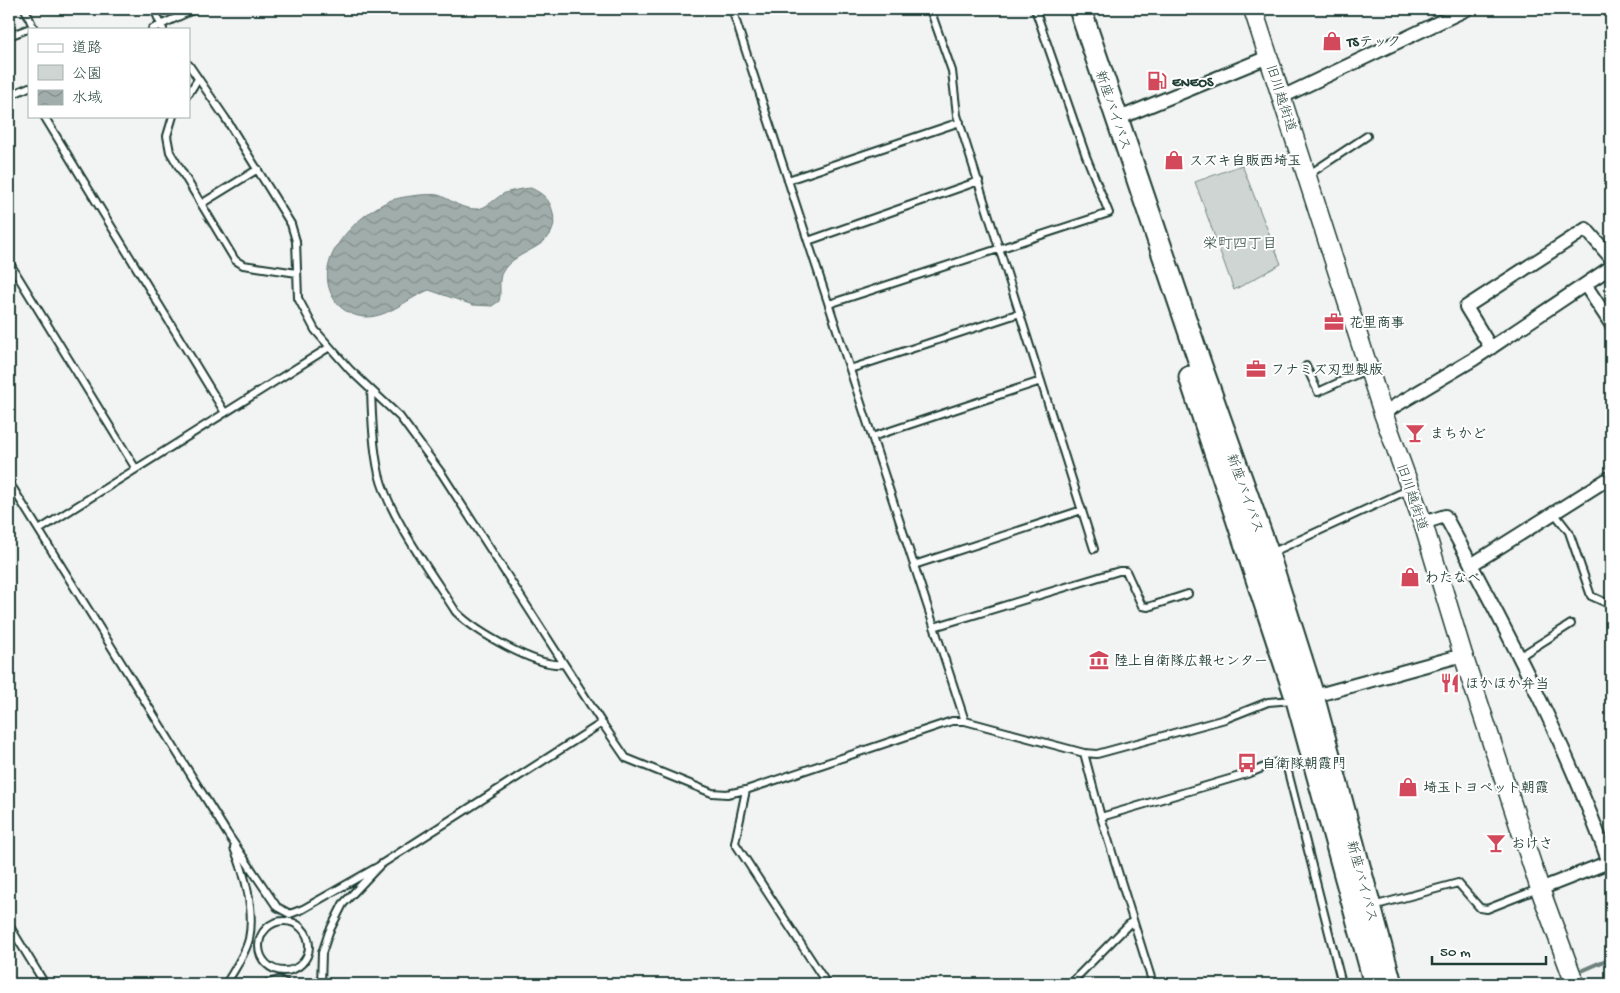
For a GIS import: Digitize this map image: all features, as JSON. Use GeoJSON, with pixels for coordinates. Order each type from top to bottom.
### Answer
{"type":"FeatureCollection","features":[{"type":"Feature","properties":{"kind":"highway","name":"新座バイパス"},"geometry":{"type":"LineString","coordinates":[[1066,9],[1305,698],[1392,984]]}},
{"type":"Feature","properties":{"kind":"highway","name":"新座バイパス"},"geometry":{"type":"LineString","coordinates":[[1080,9],[1116,119],[1268,554],[1375,984]]}},
{"type":"Feature","properties":{"kind":"main road","name":"旧川越街道"},"geometry":{"type":"LineString","coordinates":[[1253,9],[1383,413],[1423,523],[1463,655],[1540,889],[1575,984]]}},
{"type":"Feature","properties":{"kind":"street"},"geometry":{"type":"LineString","coordinates":[[1282,97],[1468,9]]}},
{"type":"Feature","properties":{"kind":"street"},"geometry":{"type":"LineString","coordinates":[[1116,119],[1268,57]]}},
{"type":"Feature","properties":{"kind":"street"},"geometry":{"type":"LineString","coordinates":[[1491,348],[1466,307],[1586,229],[1611,258]]}},
{"type":"Feature","properties":{"kind":"street"},"geometry":{"type":"LineString","coordinates":[[1383,413],[1491,348],[1586,286],[1611,267]]}},
{"type":"Feature","properties":{"kind":"street"},"geometry":{"type":"LineString","coordinates":[[1586,286],[1611,324]]}},
{"type":"Feature","properties":{"kind":"street"},"geometry":{"type":"LineString","coordinates":[[1471,565],[1555,514],[1611,477]]}},
{"type":"Feature","properties":{"kind":"street"},"geometry":{"type":"LineString","coordinates":[[1423,523],[1444,516],[1471,565],[1544,706],[1600,836],[1610,865],[1540,889]]}},
{"type":"Feature","properties":{"kind":"street"},"geometry":{"type":"LineString","coordinates":[[1305,698],[1463,655]]}},
{"type":"Feature","properties":{"kind":"lane"},"geometry":{"type":"LineString","coordinates":[[25,9],[33,28]]}},
{"type":"Feature","properties":{"kind":"lane"},"geometry":{"type":"LineString","coordinates":[[154,9],[162,27],[195,9]]}},
{"type":"Feature","properties":{"kind":"lane"},"geometry":{"type":"LineString","coordinates":[[732,9],[965,722]]}},
{"type":"Feature","properties":{"kind":"lane"},"geometry":{"type":"LineString","coordinates":[[930,9],[952,71],[960,122],[1094,549]]}},
{"type":"Feature","properties":{"kind":"lane"},"geometry":{"type":"LineString","coordinates":[[829,304],[1109,213],[1082,147],[1035,9]]}},
{"type":"Feature","properties":{"kind":"lane"},"geometry":{"type":"LineString","coordinates":[[9,36],[28,30]]}},
{"type":"Feature","properties":{"kind":"lane"},"geometry":{"type":"LineString","coordinates":[[190,67],[258,169],[290,224],[296,241],[298,298],[303,311],[328,348],[400,417],[442,474],[626,758],[712,793],[727,794],[746,790],[952,721],[965,722],[1084,753],[1097,754],[1207,724],[1268,702],[1305,698]]}},
{"type":"Feature","properties":{"kind":"lane"},"geometry":{"type":"LineString","coordinates":[[190,91],[198,79]]}},
{"type":"Feature","properties":{"kind":"lane"},"geometry":{"type":"LineString","coordinates":[[9,96],[28,88]]}},
{"type":"Feature","properties":{"kind":"lane"},"geometry":{"type":"LineString","coordinates":[[45,118],[225,413]]}},
{"type":"Feature","properties":{"kind":"lane"},"geometry":{"type":"LineString","coordinates":[[172,118],[167,136],[170,152],[235,260],[243,265],[297,273]]}},
{"type":"Feature","properties":{"kind":"lane"},"geometry":{"type":"LineString","coordinates":[[788,180],[960,122]]}},
{"type":"Feature","properties":{"kind":"lane"},"geometry":{"type":"LineString","coordinates":[[1307,176],[1367,136]]}},
{"type":"Feature","properties":{"kind":"lane"},"geometry":{"type":"LineString","coordinates":[[201,204],[258,169]]}},
{"type":"Feature","properties":{"kind":"lane"},"geometry":{"type":"LineString","coordinates":[[808,241],[979,181]]}},
{"type":"Feature","properties":{"kind":"lane"},"geometry":{"type":"LineString","coordinates":[[9,262],[136,469]]}},
{"type":"Feature","properties":{"kind":"lane"},"geometry":{"type":"LineString","coordinates":[[850,369],[1020,313]]}},
{"type":"Feature","properties":{"kind":"lane"},"geometry":{"type":"LineString","coordinates":[[38,530],[328,348]]}},
{"type":"Feature","properties":{"kind":"lane"},"geometry":{"type":"LineString","coordinates":[[1306,366],[1318,392],[1369,369]]}},
{"type":"Feature","properties":{"kind":"lane"},"geometry":{"type":"LineString","coordinates":[[872,437],[1041,381]]}},
{"type":"Feature","properties":{"kind":"lane"},"geometry":{"type":"LineString","coordinates":[[371,390],[373,437],[379,475],[388,503],[456,612],[468,624],[495,642],[549,663],[564,664]]}},
{"type":"Feature","properties":{"kind":"lane"},"geometry":{"type":"LineString","coordinates":[[9,482],[227,833],[278,907],[290,917],[301,926],[306,933],[309,950],[303,964],[296,969],[282,971],[270,967],[260,953],[259,942],[265,929],[271,924],[290,917],[361,874],[380,865],[602,723]]}},
{"type":"Feature","properties":{"kind":"lane"},"geometry":{"type":"LineString","coordinates":[[1268,554],[1411,488]]}},
{"type":"Feature","properties":{"kind":"lane"},"geometry":{"type":"LineString","coordinates":[[914,565],[1082,510]]}},
{"type":"Feature","properties":{"kind":"lane"},"geometry":{"type":"LineString","coordinates":[[1555,514],[1569,532],[1591,596],[1611,605]]}},
{"type":"Feature","properties":{"kind":"lane"},"geometry":{"type":"LineString","coordinates":[[934,627],[1119,571],[1126,571],[1142,606],[1148,607],[1188,594]]}},
{"type":"Feature","properties":{"kind":"lane"},"geometry":{"type":"LineString","coordinates":[[1519,657],[1570,624]]}},
{"type":"Feature","properties":{"kind":"lane"},"geometry":{"type":"LineString","coordinates":[[1084,753],[1101,817],[1153,984]]}},
{"type":"Feature","properties":{"kind":"lane"},"geometry":{"type":"LineString","coordinates":[[1101,817],[1250,773],[1277,762],[1286,764],[1342,984]]}},
{"type":"Feature","properties":{"kind":"lane"},"geometry":{"type":"LineString","coordinates":[[746,790],[735,843],[827,984]]}},
{"type":"Feature","properties":{"kind":"lane"},"geometry":{"type":"LineString","coordinates":[[226,984],[248,940],[250,913],[240,862],[227,833]]}},
{"type":"Feature","properties":{"kind":"lane"},"geometry":{"type":"LineString","coordinates":[[321,984],[322,953],[329,932],[343,904],[380,865]]}},
{"type":"Feature","properties":{"kind":"lane"},"geometry":{"type":"LineString","coordinates":[[1370,907],[1458,884],[1480,908],[1487,909],[1540,889]]}},
{"type":"Feature","properties":{"kind":"lane"},"geometry":{"type":"LineString","coordinates":[[1070,984],[1133,920]]}},
{"type":"Feature","properties":{"kind":"lane"},"geometry":{"type":"LineString","coordinates":[[9,926],[45,984]]}},
{"type":"Feature","properties":{"kind":"lane"},"geometry":{"type":"LineString","coordinates":[[248,940],[259,942]]}},
{"type":"Feature","properties":{"kind":"lane"},"geometry":{"type":"LineString","coordinates":[[309,950],[322,953]]}},
{"type":"Feature","properties":{"kind":"lane"},"geometry":{"type":"LineString","coordinates":[[279,980],[282,971]]}},
{"type":"Feature","properties":{"kind":"lane"},"geometry":{"type":"LineString","coordinates":[[265,984],[279,980],[287,984]]}},
{"type":"Feature","properties":{"kind":"green space"},"geometry":{"type":"Polygon","coordinates":[[[1242,165],[1281,264],[1234,290],[1195,182],[1242,165]]]}},
{"type":"Feature","properties":{"kind":"water"},"geometry":{"type":"Polygon","coordinates":[[[531,188],[548,201],[552,208],[554,225],[544,241],[509,263],[501,274],[499,301],[492,306],[473,305],[429,290],[391,311],[374,316],[362,317],[354,315],[345,311],[336,302],[329,287],[328,272],[331,257],[349,230],[376,208],[393,199],[415,195],[437,195],[466,208],[476,209],[488,205],[505,193],[531,188]]]}},
{"type":"Feature","properties":{"kind":"waterway"},"geometry":{"type":"LineString","coordinates":[[1581,971],[1611,958]]}},
{"type":"Feature","properties":{"kind":"place","name":"TSテック"},"geometry":{"type":"Point","coordinates":[1332,41]}},
{"type":"Feature","properties":{"kind":"place","name":"ENEOS"},"geometry":{"type":"Point","coordinates":[1157,81]}},
{"type":"Feature","properties":{"kind":"place","name":"スズキ自販西埼玉"},"geometry":{"type":"Point","coordinates":[1174,160]}},
{"type":"Feature","properties":{"kind":"place","name":"花里商事"},"geometry":{"type":"Point","coordinates":[1334,322]}},
{"type":"Feature","properties":{"kind":"place","name":"フナミズ刃型製版"},"geometry":{"type":"Point","coordinates":[1256,369]}},
{"type":"Feature","properties":{"kind":"place","name":"まちかど"},"geometry":{"type":"Point","coordinates":[1415,433]}},
{"type":"Feature","properties":{"kind":"place","name":"わたなべ"},"geometry":{"type":"Point","coordinates":[1410,577]}},
{"type":"Feature","properties":{"kind":"place","name":"陸上自衛隊広報センター"},"geometry":{"type":"Point","coordinates":[1099,660]}},
{"type":"Feature","properties":{"kind":"place","name":"ほかほか弁当"},"geometry":{"type":"Point","coordinates":[1450,683]}},
{"type":"Feature","properties":{"kind":"place","name":"自衛隊朝霞門"},"geometry":{"type":"Point","coordinates":[1247,763]}},
{"type":"Feature","properties":{"kind":"place","name":"埼玉トヨペット朝霞"},"geometry":{"type":"Point","coordinates":[1408,787]}},
{"type":"Feature","properties":{"kind":"place","name":"おけさ"},"geometry":{"type":"Point","coordinates":[1496,843]}},
{"type":"Feature","properties":{"kind":"district","name":"栄町四丁目"},"geometry":{"type":"Point","coordinates":[1240,243]}}]}
